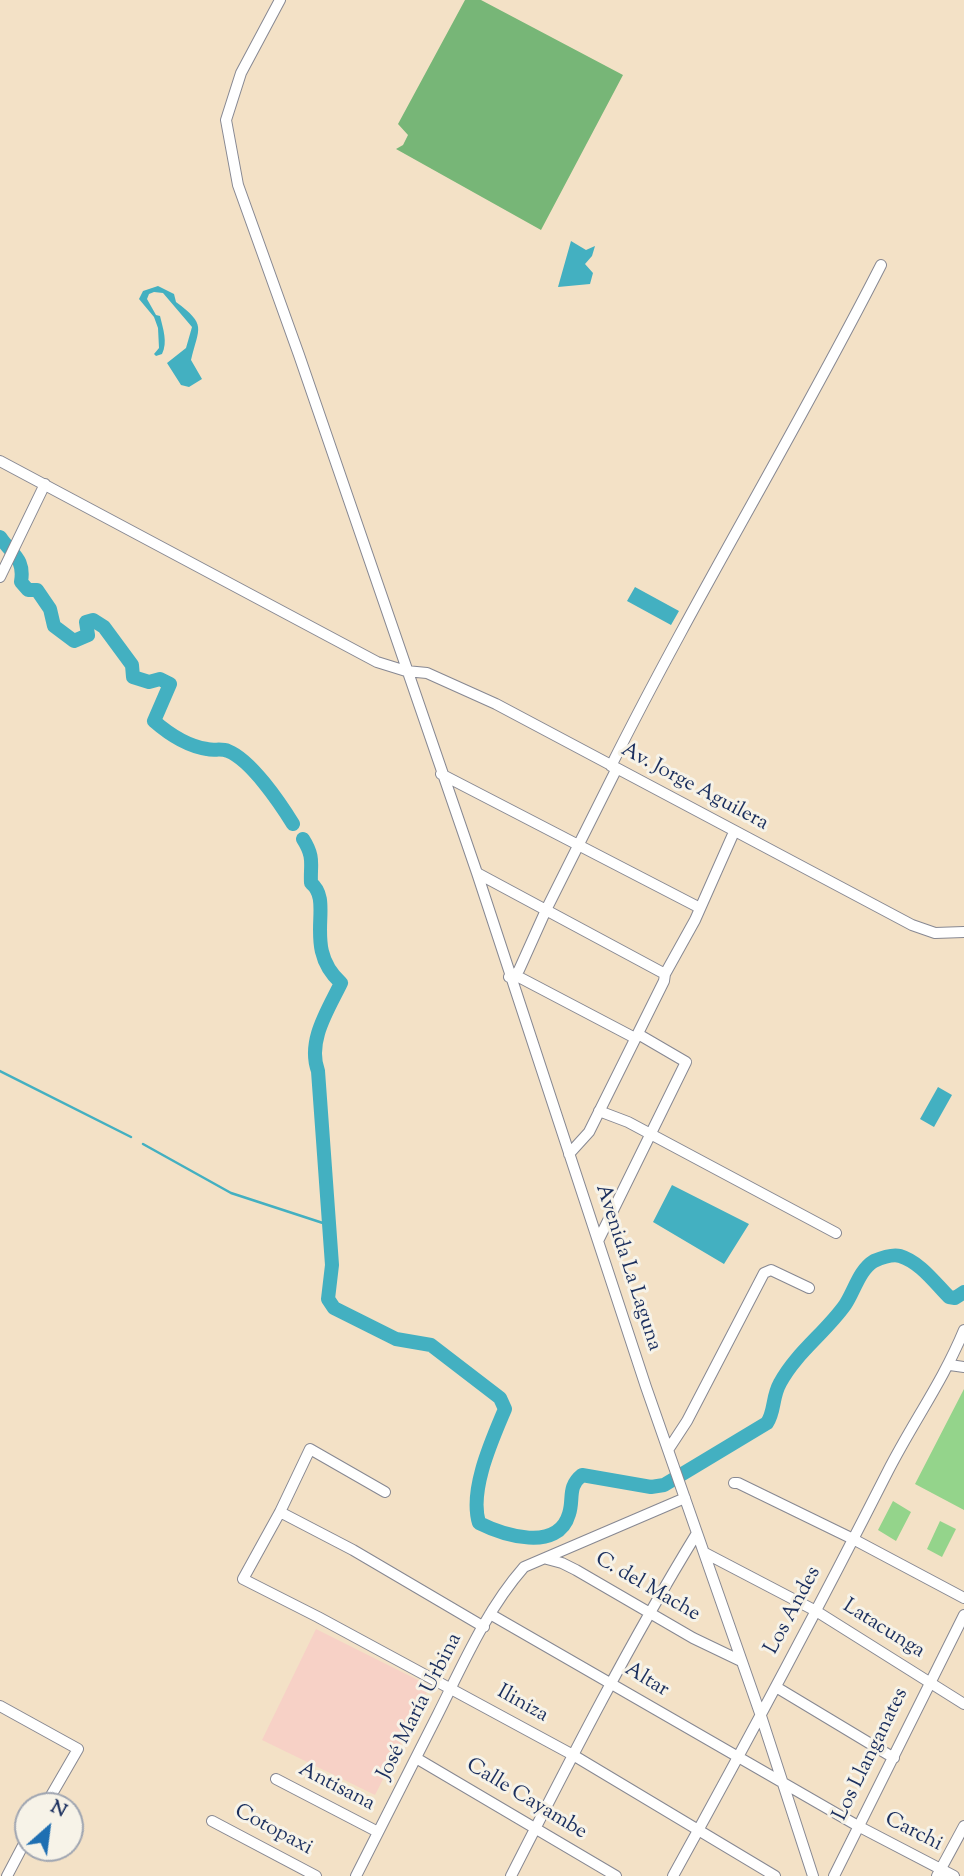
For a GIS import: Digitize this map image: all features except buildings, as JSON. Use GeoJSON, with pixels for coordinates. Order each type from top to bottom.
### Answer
{"type":"FeatureCollection","features":[{"type":"Feature","properties":{"kind":"street","name":"Avenida La Laguna"},"geometry":{"type":"LineString","coordinates":[[280,0],[241,73],[226,120],[237,185],[299,355],[477,873],[668,1450],[761,1716],[813,1876]]}},
{"type":"Feature","properties":{"kind":"street"},"geometry":{"type":"LineString","coordinates":[[598,1241],[687,1062],[512,976],[578,846],[659,670],[765,482],[881,265]]}},
{"type":"Feature","properties":{"kind":"street","name":"Av. Jorge Aguilera"},"geometry":{"type":"LineString","coordinates":[[0,461],[377,662],[407,671],[427,673],[496,704],[912,925],[935,933],[964,932]]}},
{"type":"Feature","properties":{"kind":"street"},"geometry":{"type":"LineString","coordinates":[[0,577],[45,484]]}},
{"type":"Feature","properties":{"kind":"street"},"geometry":{"type":"LineString","coordinates":[[441,774],[700,908]]}},
{"type":"Feature","properties":{"kind":"street"},"geometry":{"type":"LineString","coordinates":[[569,1154],[589,1132],[700,908],[734,832]]}},
{"type":"Feature","properties":{"kind":"street"},"geometry":{"type":"LineString","coordinates":[[477,873],[665,974]]}},
{"type":"Feature","properties":{"kind":"street"},"geometry":{"type":"LineString","coordinates":[[599,1111],[628,1122],[836,1233]]}},
{"type":"Feature","properties":{"kind":"street"},"geometry":{"type":"LineString","coordinates":[[668,1450],[687,1421],[764,1273],[771,1270],[808,1288]]}},
{"type":"Feature","properties":{"kind":"street","name":"Los Andes"},"geometry":{"type":"LineString","coordinates":[[673,1876],[761,1716],[891,1466],[950,1365],[964,1330]]}},
{"type":"Feature","properties":{"kind":"street"},"geometry":{"type":"LineString","coordinates":[[950,1365],[964,1367]]}},
{"type":"Feature","properties":{"kind":"street"},"geometry":{"type":"LineString","coordinates":[[385,1492],[310,1449],[280,1512],[353,1550],[484,1627]]}},
{"type":"Feature","properties":{"kind":"street"},"geometry":{"type":"LineString","coordinates":[[734,1483],[853,1539],[964,1598]]}},
{"type":"Feature","properties":{"kind":"street"},"geometry":{"type":"LineString","coordinates":[[545,1559],[683,1493]]}},
{"type":"Feature","properties":{"kind":"street","name":"Iliniza"},"geometry":{"type":"LineString","coordinates":[[280,1512],[243,1579],[573,1755],[775,1876]]}},
{"type":"Feature","properties":{"kind":"street"},"geometry":{"type":"LineString","coordinates":[[511,1876],[610,1682],[697,1533]]}},
{"type":"Feature","properties":{"kind":"street","name":"Latacunga"},"geometry":{"type":"LineString","coordinates":[[705,1553],[816,1611],[964,1704]]}},
{"type":"Feature","properties":{"kind":"street","name":"José María Urbina"},"geometry":{"type":"LineString","coordinates":[[356,1876],[490,1614],[524,1567],[545,1559]]}},
{"type":"Feature","properties":{"kind":"street","name":"C. del Mache"},"geometry":{"type":"LineString","coordinates":[[545,1559],[562,1563],[741,1661]]}},
{"type":"Feature","properties":{"kind":"street","name":"Altar"},"geometry":{"type":"LineString","coordinates":[[490,1614],[782,1782]]}},
{"type":"Feature","properties":{"kind":"street","name":"Los Llanganates"},"geometry":{"type":"LineString","coordinates":[[834,1876],[964,1615]]}},
{"type":"Feature","properties":{"kind":"street"},"geometry":{"type":"LineString","coordinates":[[776,1687],[894,1758]]}},
{"type":"Feature","properties":{"kind":"street"},"geometry":{"type":"LineString","coordinates":[[0,1706],[78,1749],[53,1792]]}},
{"type":"Feature","properties":{"kind":"street","name":"Calle Cayambe"},"geometry":{"type":"LineString","coordinates":[[416,1758],[616,1876]]}},
{"type":"Feature","properties":{"kind":"street","name":"Antisana"},"geometry":{"type":"LineString","coordinates":[[276,1779],[378,1832]]}},
{"type":"Feature","properties":{"kind":"street","name":"Carchi"},"geometry":{"type":"LineString","coordinates":[[782,1782],[939,1872],[954,1876]]}},
{"type":"Feature","properties":{"kind":"street","name":"Cotopaxi"},"geometry":{"type":"LineString","coordinates":[[212,1821],[316,1876]]}},
{"type":"Feature","properties":{"kind":"street"},"geometry":{"type":"LineString","coordinates":[[939,1872],[964,1826]]}},
{"type":"Feature","properties":{"kind":"shaded area"},"geometry":{"type":"Polygon","coordinates":[[[316,1629],[430,1686],[375,1795],[262,1740],[316,1629]]]}},
{"type":"Feature","properties":{"kind":"green space"},"geometry":{"type":"Polygon","coordinates":[[[465,0],[481,0],[623,75],[541,230],[396,149],[403,145],[408,135],[398,124],[465,0]]]}},
{"type":"Feature","properties":{"kind":"green space"},"geometry":{"type":"Polygon","coordinates":[[[964,1389],[964,1510],[915,1484],[964,1389]]]}},
{"type":"Feature","properties":{"kind":"green space"},"geometry":{"type":"Polygon","coordinates":[[[893,1501],[911,1512],[896,1541],[878,1530],[893,1501]]]}},
{"type":"Feature","properties":{"kind":"green space"},"geometry":{"type":"Polygon","coordinates":[[[940,1521],[956,1529],[942,1557],[927,1549],[940,1521]]]}},
{"type":"Feature","properties":{"kind":"water"},"geometry":{"type":"Polygon","coordinates":[[[571,241],[586,250],[595,246],[592,256],[585,264],[593,273],[590,284],[558,287],[571,241]]]}},
{"type":"Feature","properties":{"kind":"water"},"geometry":{"type":"Polygon","coordinates":[[[158,286],[174,294],[176,302],[193,316],[198,327],[191,360],[202,379],[189,387],[181,385],[167,363],[186,348],[192,327],[163,293],[154,292],[149,294],[147,299],[156,315],[160,316],[165,340],[162,354],[154,354],[159,348],[158,328],[154,317],[139,299],[143,291],[158,286]]]}},
{"type":"Feature","properties":{"kind":"water"},"geometry":{"type":"Polygon","coordinates":[[[635,587],[679,611],[671,625],[627,601],[635,587]]]}},
{"type":"Feature","properties":{"kind":"water"},"geometry":{"type":"Polygon","coordinates":[[[938,1087],[952,1095],[934,1127],[920,1119],[938,1087]]]}},
{"type":"Feature","properties":{"kind":"water"},"geometry":{"type":"Polygon","coordinates":[[[672,1185],[749,1224],[724,1264],[653,1222],[672,1185]]]}},
{"type":"Feature","properties":{"kind":"waterway"},"geometry":{"type":"LineString","coordinates":[[0,537],[19,562],[21,582],[28,590],[37,590],[50,609],[54,626],[74,641],[88,635],[86,622],[93,620],[104,627],[132,665],[133,677],[149,682],[160,679],[170,684],[154,721],[186,743],[210,750],[225,750],[237,756],[264,783],[293,824]]}},
{"type":"Feature","properties":{"kind":"waterway"},"geometry":{"type":"LineString","coordinates":[[303,839],[311,856],[311,883],[318,891],[320,902],[320,941],[323,955],[329,969],[341,983],[320,1026],[315,1048],[332,1265],[328,1299],[334,1308],[396,1339],[431,1345],[500,1398],[505,1409],[479,1481],[479,1523],[515,1536],[529,1538],[554,1534],[563,1526],[569,1514],[574,1484],[582,1475],[651,1487],[664,1485],[767,1423],[777,1388],[787,1372],[837,1315],[864,1270],[874,1261],[900,1256],[921,1268],[949,1297],[955,1298],[964,1292]]}},
{"type":"Feature","properties":{"kind":"waterway"},"geometry":{"type":"LineString","coordinates":[[0,1071],[131,1137]]}},
{"type":"Feature","properties":{"kind":"waterway"},"geometry":{"type":"LineString","coordinates":[[143,1144],[231,1193],[329,1225]]}}]}
